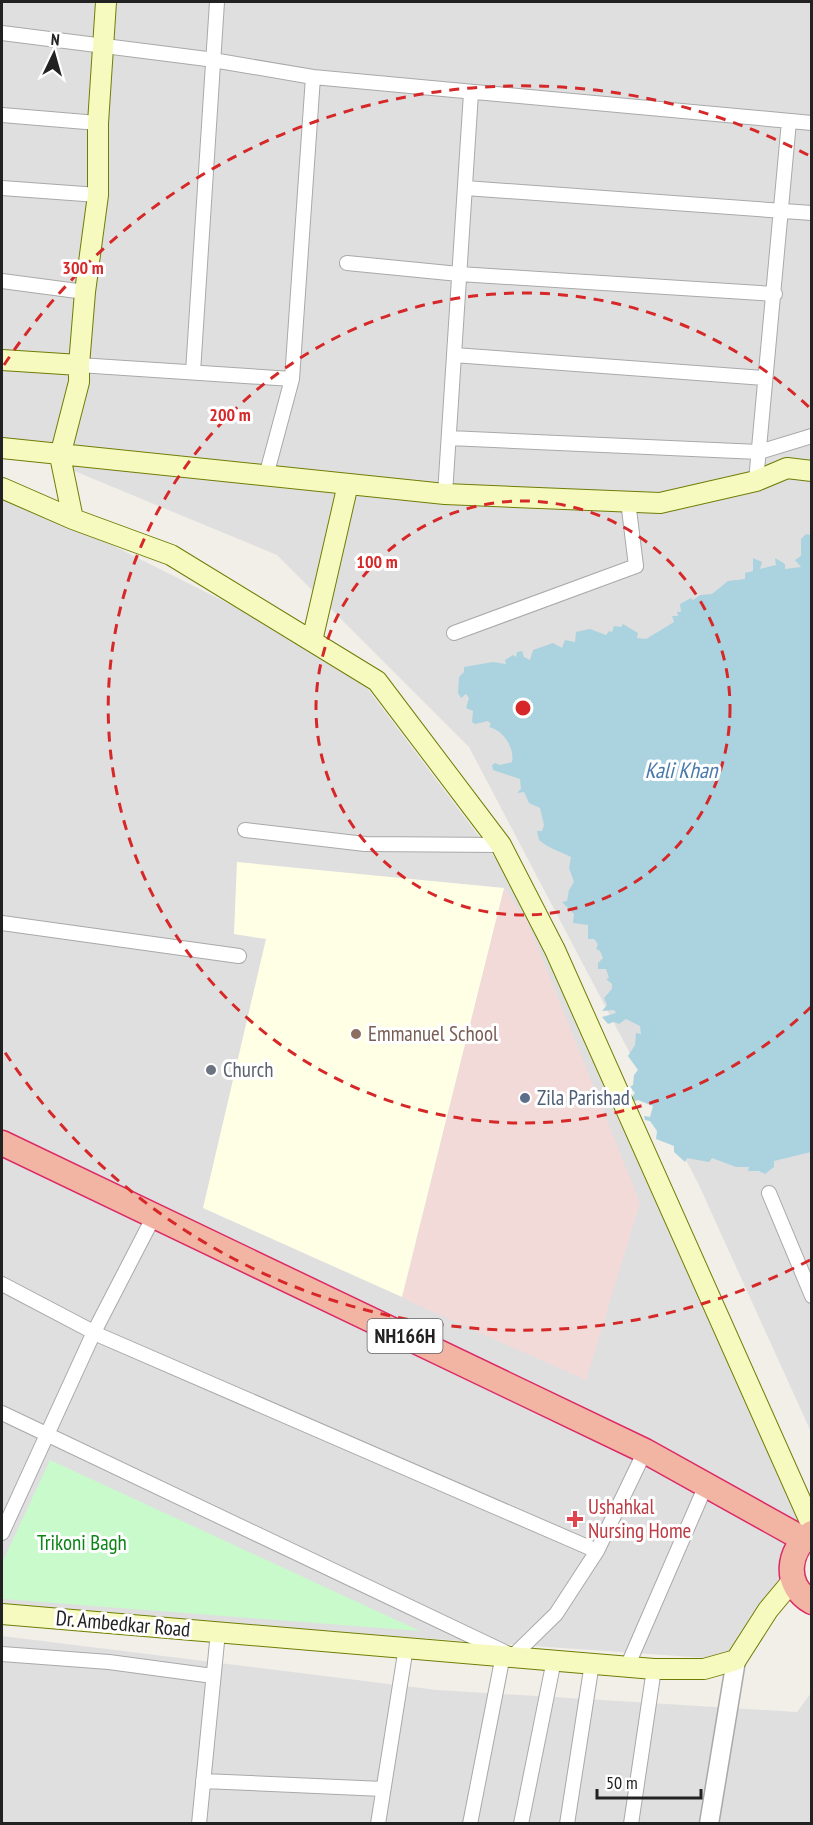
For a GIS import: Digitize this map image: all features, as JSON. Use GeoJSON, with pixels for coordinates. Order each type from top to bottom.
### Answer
{"type":"FeatureCollection","features":[{"type":"Feature","properties":{"kind":"highway","name":"NH166H"},"geometry":{"type":"LineString","coordinates":[[2,1143],[645,1451],[706,1485],[809,1533]]}},
{"type":"Feature","properties":{"kind":"highway"},"geometry":{"type":"LineString","coordinates":[[809,1533],[795,1549],[791,1562],[793,1580],[797,1589],[812,1602]]}},
{"type":"Feature","properties":{"kind":"main road"},"geometry":{"type":"LineString","coordinates":[[73,519],[60,456],[79,382],[85,292],[98,195],[98,123],[106,2]]}},
{"type":"Feature","properties":{"kind":"main road"},"geometry":{"type":"LineString","coordinates":[[2,360],[79,365]]}},
{"type":"Feature","properties":{"kind":"main road"},"geometry":{"type":"LineString","coordinates":[[2,448],[60,456],[445,494],[660,503],[756,481],[787,468],[812,471]]}},
{"type":"Feature","properties":{"kind":"main road"},"geometry":{"type":"LineString","coordinates":[[312,641],[348,484]]}},
{"type":"Feature","properties":{"kind":"main road"},"geometry":{"type":"LineString","coordinates":[[2,488],[73,519],[171,555],[377,681],[501,845],[555,950],[809,1533]]}},
{"type":"Feature","properties":{"kind":"main road"},"geometry":{"type":"LineString","coordinates":[[736,1660],[768,1610],[793,1580]]}},
{"type":"Feature","properties":{"kind":"main road","name":"Dr. Ambedkar Road"},"geometry":{"type":"LineString","coordinates":[[2,1614],[654,1669],[704,1669],[736,1660]]}},
{"type":"Feature","properties":{"kind":"street"},"geometry":{"type":"LineString","coordinates":[[193,372],[217,2]]}},
{"type":"Feature","properties":{"kind":"street"},"geometry":{"type":"LineString","coordinates":[[2,33],[214,60],[313,77],[812,123]]}},
{"type":"Feature","properties":{"kind":"street"},"geometry":{"type":"LineString","coordinates":[[266,476],[292,379],[313,77]]}},
{"type":"Feature","properties":{"kind":"street"},"geometry":{"type":"LineString","coordinates":[[445,494],[471,93]]}},
{"type":"Feature","properties":{"kind":"street"},"geometry":{"type":"LineString","coordinates":[[2,115],[98,123]]}},
{"type":"Feature","properties":{"kind":"street"},"geometry":{"type":"LineString","coordinates":[[756,481],[775,294],[789,121]]}},
{"type":"Feature","properties":{"kind":"street"},"geometry":{"type":"LineString","coordinates":[[2,188],[98,195]]}},
{"type":"Feature","properties":{"kind":"street"},"geometry":{"type":"LineString","coordinates":[[465,188],[812,213]]}},
{"type":"Feature","properties":{"kind":"street"},"geometry":{"type":"LineString","coordinates":[[347,263],[459,274],[775,294]]}},
{"type":"Feature","properties":{"kind":"street"},"geometry":{"type":"LineString","coordinates":[[2,281],[85,292]]}},
{"type":"Feature","properties":{"kind":"street"},"geometry":{"type":"LineString","coordinates":[[454,355],[765,378]]}},
{"type":"Feature","properties":{"kind":"street"},"geometry":{"type":"LineString","coordinates":[[79,365],[292,379]]}},
{"type":"Feature","properties":{"kind":"street"},"geometry":{"type":"LineString","coordinates":[[449,438],[759,452],[812,436]]}},
{"type":"Feature","properties":{"kind":"street"},"geometry":{"type":"LineString","coordinates":[[454,633],[636,566],[628,501]]}},
{"type":"Feature","properties":{"kind":"street"},"geometry":{"type":"LineString","coordinates":[[245,830],[365,844],[501,845]]}},
{"type":"Feature","properties":{"kind":"street"},"geometry":{"type":"LineString","coordinates":[[2,923],[239,956]]}},
{"type":"Feature","properties":{"kind":"street"},"geometry":{"type":"LineString","coordinates":[[769,1193],[812,1296]]}},
{"type":"Feature","properties":{"kind":"street"},"geometry":{"type":"LineString","coordinates":[[2,1533],[94,1332],[154,1216]]}},
{"type":"Feature","properties":{"kind":"street"},"geometry":{"type":"LineString","coordinates":[[2,1284],[94,1332],[597,1551]]}},
{"type":"Feature","properties":{"kind":"street"},"geometry":{"type":"LineString","coordinates":[[2,1413],[508,1655]]}},
{"type":"Feature","properties":{"kind":"street"},"geometry":{"type":"LineString","coordinates":[[470,1824],[508,1655],[556,1614],[597,1551],[645,1451]]}},
{"type":"Feature","properties":{"kind":"street"},"geometry":{"type":"LineString","coordinates":[[627,1666],[706,1485]]}},
{"type":"Feature","properties":{"kind":"street"},"geometry":{"type":"LineString","coordinates":[[199,1824],[218,1632]]}},
{"type":"Feature","properties":{"kind":"street"},"geometry":{"type":"LineString","coordinates":[[378,1824],[406,1647]]}},
{"type":"Feature","properties":{"kind":"street"},"geometry":{"type":"LineString","coordinates":[[2,1654],[109,1662],[213,1676]]}},
{"type":"Feature","properties":{"kind":"street"},"geometry":{"type":"LineString","coordinates":[[521,1824],[554,1660]]}},
{"type":"Feature","properties":{"kind":"street"},"geometry":{"type":"LineString","coordinates":[[709,1824],[736,1660]]}},
{"type":"Feature","properties":{"kind":"street"},"geometry":{"type":"LineString","coordinates":[[567,1824],[592,1663]]}},
{"type":"Feature","properties":{"kind":"street"},"geometry":{"type":"LineString","coordinates":[[631,1824],[654,1669]]}},
{"type":"Feature","properties":{"kind":"street"},"geometry":{"type":"LineString","coordinates":[[203,1780],[383,1789]]}},
{"type":"Feature","properties":{"kind":"shaded area"},"geometry":{"type":"Polygon","coordinates":[[[2,2],[811,2],[811,1432],[698,1183],[469,747],[277,555],[2,441],[2,2]]]}},
{"type":"Feature","properties":{"kind":"shaded area"},"geometry":{"type":"Polygon","coordinates":[[[2,490],[349,664],[536,912],[811,1526],[736,1660],[2,1609],[2,490]]]}},
{"type":"Feature","properties":{"kind":"shaded area","name":"Emmanuel School"},"geometry":{"type":"Polygon","coordinates":[[[237,862],[504,888],[402,1297],[203,1208],[266,939],[234,934],[237,862]]]}},
{"type":"Feature","properties":{"kind":"shaded area","name":"Zila Parishad"},"geometry":{"type":"Polygon","coordinates":[[[504,888],[528,923],[640,1203],[586,1380],[402,1298],[504,888]]]}},
{"type":"Feature","properties":{"kind":"shaded area"},"geometry":{"type":"Polygon","coordinates":[[[2,1636],[437,1690],[797,1712],[811,1693],[811,1823],[2,1823],[2,1636]]]}},
{"type":"Feature","properties":{"kind":"green space","name":"Trikoni Bagh"},"geometry":{"type":"Polygon","coordinates":[[[50,1460],[420,1631],[2,1599],[2,1563],[50,1460]]]}},
{"type":"Feature","properties":{"kind":"water","name":"Kali Khan"},"geometry":{"type":"Polygon","coordinates":[[[806,534],[811,535],[811,1152],[774,1161],[774,1167],[765,1174],[759,1171],[748,1171],[749,1167],[736,1167],[712,1158],[709,1162],[687,1158],[685,1162],[674,1152],[674,1146],[656,1139],[657,1131],[650,1121],[645,1120],[644,1116],[650,1117],[653,1106],[638,1100],[632,1102],[631,1098],[635,1093],[630,1087],[633,1085],[634,1075],[638,1070],[628,1056],[635,1045],[636,1033],[641,1034],[640,1026],[626,1019],[619,1024],[614,1022],[608,1024],[602,1017],[616,1013],[614,1010],[602,1011],[607,1005],[604,998],[612,989],[612,984],[606,979],[609,978],[606,969],[598,969],[598,963],[603,958],[600,951],[596,949],[598,944],[594,939],[588,939],[588,925],[573,923],[574,914],[562,902],[567,901],[569,890],[574,882],[569,868],[571,857],[539,840],[537,831],[542,831],[544,825],[540,808],[529,803],[524,792],[517,793],[521,789],[520,779],[493,770],[492,765],[495,763],[500,765],[512,762],[512,751],[507,740],[499,732],[489,727],[491,724],[488,721],[475,724],[472,722],[473,711],[466,708],[469,698],[466,694],[461,698],[458,693],[459,677],[464,672],[464,667],[493,662],[506,664],[505,660],[513,655],[516,657],[517,652],[522,651],[524,657],[530,660],[533,650],[553,643],[562,648],[565,640],[575,642],[576,632],[590,629],[606,635],[609,631],[612,632],[614,626],[621,627],[623,624],[638,633],[637,638],[646,639],[674,622],[672,616],[678,616],[677,612],[681,612],[680,604],[700,595],[712,594],[728,581],[745,579],[745,573],[753,571],[753,558],[762,562],[760,569],[776,565],[775,558],[785,564],[785,569],[801,567],[795,560],[801,556],[801,539],[806,534]]]}},
{"type":"Feature","properties":{"kind":"place","name":"Emmanuel School"},"geometry":{"type":"Point","coordinates":[356,1034]}},
{"type":"Feature","properties":{"kind":"place","name":"Church"},"geometry":{"type":"Point","coordinates":[211,1070]}},
{"type":"Feature","properties":{"kind":"place","name":"Zila Parishad"},"geometry":{"type":"Point","coordinates":[525,1098]}},
{"type":"Feature","properties":{"kind":"place","name":"Ushahkal Nursing Home"},"geometry":{"type":"Point","coordinates":[575,1519]}}]}
